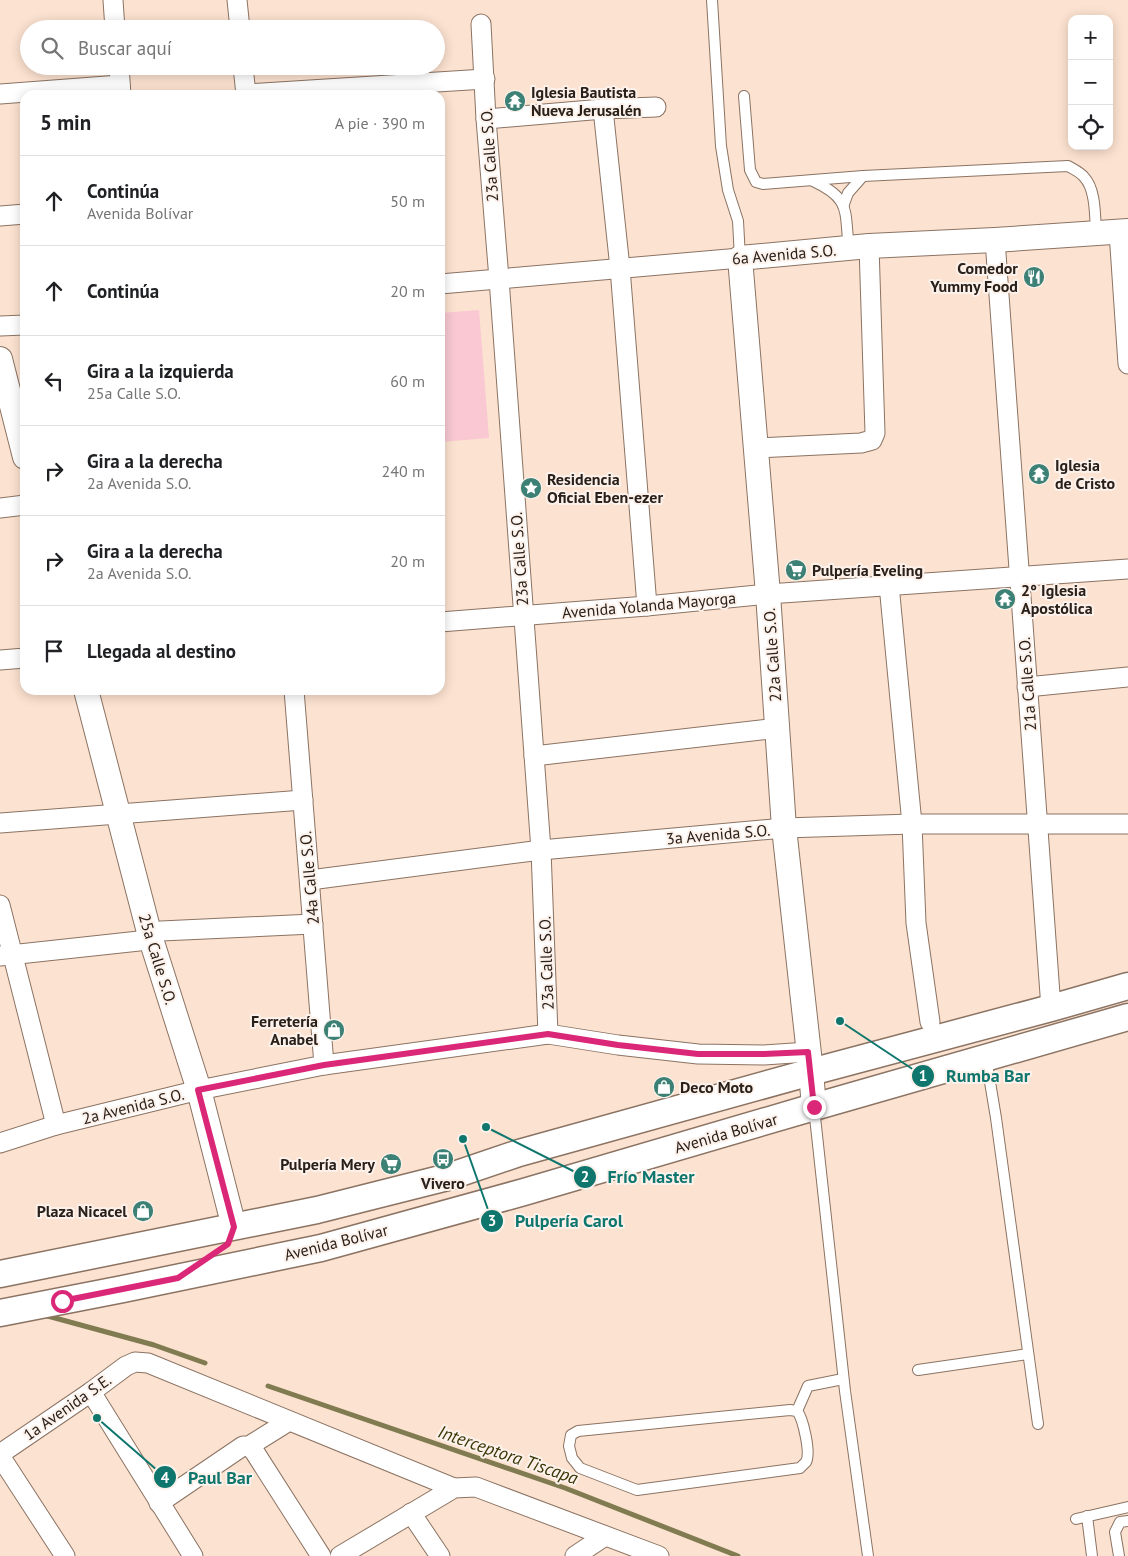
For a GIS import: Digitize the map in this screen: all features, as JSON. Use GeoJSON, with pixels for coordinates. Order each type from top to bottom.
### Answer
{"type":"FeatureCollection","features":[{"type":"Feature","properties":{"kind":"main road"},"geometry":{"type":"LineString","coordinates":[[0,1274],[317,1210],[448,1177],[810,1062],[1051,1008],[1128,986]]}},
{"type":"Feature","properties":{"kind":"main road","name":"Avenida Bolívar"},"geometry":{"type":"LineString","coordinates":[[0,1313],[321,1248],[524,1192],[1128,1017]]}},
{"type":"Feature","properties":{"kind":"main road"},"geometry":{"type":"LineString","coordinates":[[234,1227],[243,1244],[264,1250],[292,1254]]}},
{"type":"Feature","properties":{"kind":"main road"},"geometry":{"type":"LineString","coordinates":[[178,1278],[228,1244],[234,1227]]}},
{"type":"Feature","properties":{"kind":"street"},"geometry":{"type":"LineString","coordinates":[[113,0],[115,20]]}},
{"type":"Feature","properties":{"kind":"street"},"geometry":{"type":"LineString","coordinates":[[238,0],[239,20]]}},
{"type":"Feature","properties":{"kind":"street","name":"23a Calle S.O."},"geometry":{"type":"LineString","coordinates":[[481,24],[486,118],[541,850],[548,1034]]}},
{"type":"Feature","properties":{"kind":"street"},"geometry":{"type":"LineString","coordinates":[[120,75],[121,90]]}},
{"type":"Feature","properties":{"kind":"street"},"geometry":{"type":"LineString","coordinates":[[244,75],[245,90]]}},
{"type":"Feature","properties":{"kind":"street"},"geometry":{"type":"LineString","coordinates":[[378,90],[484,79]]}},
{"type":"Feature","properties":{"kind":"street"},"geometry":{"type":"LineString","coordinates":[[0,94],[20,93]]}},
{"type":"Feature","properties":{"kind":"street"},"geometry":{"type":"LineString","coordinates":[[486,118],[656,107]]}},
{"type":"Feature","properties":{"kind":"street"},"geometry":{"type":"LineString","coordinates":[[603,109],[620,268],[647,606]]}},
{"type":"Feature","properties":{"kind":"street"},"geometry":{"type":"LineString","coordinates":[[0,216],[20,214]]}},
{"type":"Feature","properties":{"kind":"street"},"geometry":{"type":"LineString","coordinates":[[1124,232],[1128,364]]}},
{"type":"Feature","properties":{"kind":"street","name":"6a Avenida S.O."},"geometry":{"type":"LineString","coordinates":[[445,284],[859,247],[1124,232]]}},
{"type":"Feature","properties":{"kind":"street","name":"21a Calle S.O."},"geometry":{"type":"LineString","coordinates":[[995,240],[1051,1008]]}},
{"type":"Feature","properties":{"kind":"street"},"geometry":{"type":"LineString","coordinates":[[755,448],[861,443],[872,440],[875,433],[859,247]]}},
{"type":"Feature","properties":{"kind":"street","name":"22a Calle S.O."},"geometry":{"type":"LineString","coordinates":[[740,258],[768,594],[784,828],[810,1062]]}},
{"type":"Feature","properties":{"kind":"street"},"geometry":{"type":"LineString","coordinates":[[0,326],[20,325]]}},
{"type":"Feature","properties":{"kind":"street"},"geometry":{"type":"LineString","coordinates":[[0,359],[20,437]]}},
{"type":"Feature","properties":{"kind":"street"},"geometry":{"type":"LineString","coordinates":[[0,508],[20,506]]}},
{"type":"Feature","properties":{"kind":"street","name":"Avenida Yolanda Mayorga"},"geometry":{"type":"LineString","coordinates":[[445,622],[647,606],[768,594],[1128,569]]}},
{"type":"Feature","properties":{"kind":"street"},"geometry":{"type":"LineString","coordinates":[[889,585],[912,824],[916,923],[930,1022]]}},
{"type":"Feature","properties":{"kind":"street"},"geometry":{"type":"LineString","coordinates":[[0,660],[20,658]]}},
{"type":"Feature","properties":{"kind":"street"},"geometry":{"type":"LineString","coordinates":[[1028,687],[1128,677]]}},
{"type":"Feature","properties":{"kind":"street","name":"25a Calle S.O."},"geometry":{"type":"LineString","coordinates":[[87,695],[150,936],[198,1090],[234,1227]]}},
{"type":"Feature","properties":{"kind":"street","name":"24a Calle S.O."},"geometry":{"type":"LineString","coordinates":[[294,695],[324,1065]]}},
{"type":"Feature","properties":{"kind":"street"},"geometry":{"type":"LineString","coordinates":[[534,756],[778,728]]}},
{"type":"Feature","properties":{"kind":"street"},"geometry":{"type":"LineString","coordinates":[[0,823],[303,800]]}},
{"type":"Feature","properties":{"kind":"street","name":"3a Avenida S.O."},"geometry":{"type":"LineString","coordinates":[[310,880],[541,850],[784,828],[912,824],[1128,824]]}},
{"type":"Feature","properties":{"kind":"street"},"geometry":{"type":"LineString","coordinates":[[0,904],[6,955],[56,1125]]}},
{"type":"Feature","properties":{"kind":"street"},"geometry":{"type":"LineString","coordinates":[[6,955],[139,941],[162,931],[313,924]]}},
{"type":"Feature","properties":{"kind":"street","name":"2a Avenida S.O."},"geometry":{"type":"LineString","coordinates":[[0,1143],[56,1125],[198,1090],[324,1065],[548,1034],[618,1045],[698,1054],[764,1054],[810,1062]]}},
{"type":"Feature","properties":{"kind":"street"},"geometry":{"type":"LineString","coordinates":[[810,1062],[814,1107]]}},
{"type":"Feature","properties":{"kind":"street","name":"1a Avenida S.E."},"geometry":{"type":"LineString","coordinates":[[0,1455],[126,1366],[135,1362],[148,1363],[289,1421]]}},
{"type":"Feature","properties":{"kind":"street"},"geometry":{"type":"LineString","coordinates":[[91,1392],[193,1556]]}},
{"type":"Feature","properties":{"kind":"street"},"geometry":{"type":"LineString","coordinates":[[159,1503],[244,1446],[249,1446],[289,1421],[454,1488],[476,1487],[659,1556]]}},
{"type":"Feature","properties":{"kind":"street"},"geometry":{"type":"LineString","coordinates":[[249,1446],[321,1556]]}},
{"type":"Feature","properties":{"kind":"street"},"geometry":{"type":"LineString","coordinates":[[0,1455],[65,1556]]}},
{"type":"Feature","properties":{"kind":"street"},"geometry":{"type":"LineString","coordinates":[[340,1556],[454,1488]]}},
{"type":"Feature","properties":{"kind":"street"},"geometry":{"type":"LineString","coordinates":[[411,1513],[440,1556]]}},
{"type":"Feature","properties":{"kind":"street"},"geometry":{"type":"LineString","coordinates":[[574,1556],[605,1536]]}},
{"type":"Feature","properties":{"kind":"lane"},"geometry":{"type":"LineString","coordinates":[[712,0],[721,146],[728,190],[738,222],[740,258]]}},
{"type":"Feature","properties":{"kind":"lane"},"geometry":{"type":"LineString","coordinates":[[744,96],[750,170],[756,182],[763,184],[863,176],[1068,166],[1084,176],[1090,185],[1096,234]]}},
{"type":"Feature","properties":{"kind":"lane"},"geometry":{"type":"LineString","coordinates":[[844,204],[848,193],[863,176]]}},
{"type":"Feature","properties":{"kind":"lane"},"geometry":{"type":"LineString","coordinates":[[812,180],[827,187],[844,204],[859,247]]}},
{"type":"Feature","properties":{"kind":"lane"},"geometry":{"type":"LineString","coordinates":[[986,1057],[1038,1424]]}},
{"type":"Feature","properties":{"kind":"lane"},"geometry":{"type":"LineString","coordinates":[[814,1107],[843,1379],[868,1556]]}},
{"type":"Feature","properties":{"kind":"lane"},"geometry":{"type":"LineString","coordinates":[[918,1370],[1028,1354]]}},
{"type":"Feature","properties":{"kind":"lane"},"geometry":{"type":"LineString","coordinates":[[796,1411],[808,1386],[843,1379]]}},
{"type":"Feature","properties":{"kind":"lane"},"geometry":{"type":"LineString","coordinates":[[796,1411],[801,1416],[808,1454],[806,1462],[800,1468],[636,1490],[580,1468],[572,1458],[571,1435],[578,1431],[796,1411]]}},
{"type":"Feature","properties":{"kind":"lane"},"geometry":{"type":"LineString","coordinates":[[1076,1519],[1128,1507]]}},
{"type":"Feature","properties":{"kind":"lane"},"geometry":{"type":"LineString","coordinates":[[1087,1516],[1092,1556]]}},
{"type":"Feature","properties":{"kind":"lane"},"geometry":{"type":"LineString","coordinates":[[1119,1556],[1115,1532],[1120,1522],[1128,1521]]}},
{"type":"Feature","properties":{"kind":"shaded area"},"geometry":{"type":"Polygon","coordinates":[[[479,310],[489,438],[445,442],[445,313],[479,310]]]}},
{"type":"Feature","properties":{"kind":"waterway","name":"Interceptora Tiscapa"},"geometry":{"type":"LineString","coordinates":[[44,1315],[154,1345],[205,1363]]}},
{"type":"Feature","properties":{"kind":"waterway","name":"Interceptora Tiscapa"},"geometry":{"type":"LineString","coordinates":[[268,1386],[565,1488],[738,1556]]}},
{"type":"Feature","properties":{"kind":"place","name":"Iglesia Bautista Nueva Jerusalén"},"geometry":{"type":"Point","coordinates":[515,101]}},
{"type":"Feature","properties":{"kind":"place","name":"Comedor Yummy Food"},"geometry":{"type":"Point","coordinates":[1034,277]}},
{"type":"Feature","properties":{"kind":"place","name":"Iglesia de Cristo"},"geometry":{"type":"Point","coordinates":[1039,474]}},
{"type":"Feature","properties":{"kind":"place","name":"Residencia Oficial Eben-ezer"},"geometry":{"type":"Point","coordinates":[531,488]}},
{"type":"Feature","properties":{"kind":"place","name":"Pulpería Eveling"},"geometry":{"type":"Point","coordinates":[796,570]}},
{"type":"Feature","properties":{"kind":"place","name":"2° Iglesia Apostólica"},"geometry":{"type":"Point","coordinates":[1005,599]}},
{"type":"Feature","properties":{"kind":"place","name":"Rumba Bar"},"geometry":{"type":"Point","coordinates":[840,1021]}},
{"type":"Feature","properties":{"kind":"place","name":"Ferretería Anabel"},"geometry":{"type":"Point","coordinates":[334,1030]}},
{"type":"Feature","properties":{"kind":"place","name":"Deco Moto"},"geometry":{"type":"Point","coordinates":[664,1087]}},
{"type":"Feature","properties":{"kind":"place","name":"Frío Master"},"geometry":{"type":"Point","coordinates":[486,1127]}},
{"type":"Feature","properties":{"kind":"place","name":"Pulpería Carol"},"geometry":{"type":"Point","coordinates":[463,1139]}},
{"type":"Feature","properties":{"kind":"place","name":"Vivero"},"geometry":{"type":"Point","coordinates":[443,1159]}},
{"type":"Feature","properties":{"kind":"place","name":"Pulpería Mery"},"geometry":{"type":"Point","coordinates":[391,1164]}},
{"type":"Feature","properties":{"kind":"place","name":"Plaza Nicacel"},"geometry":{"type":"Point","coordinates":[143,1211]}},
{"type":"Feature","properties":{"kind":"place","name":"Paul Bar"},"geometry":{"type":"Point","coordinates":[97,1418]}},
{"type":"Feature","properties":{"kind":"route"},"geometry":{"type":"LineString","coordinates":[[62,1301],[178,1278],[228,1244],[234,1227],[198,1090],[324,1065],[548,1034],[618,1045],[698,1054],[808,1052],[814,1107]]}}]}
